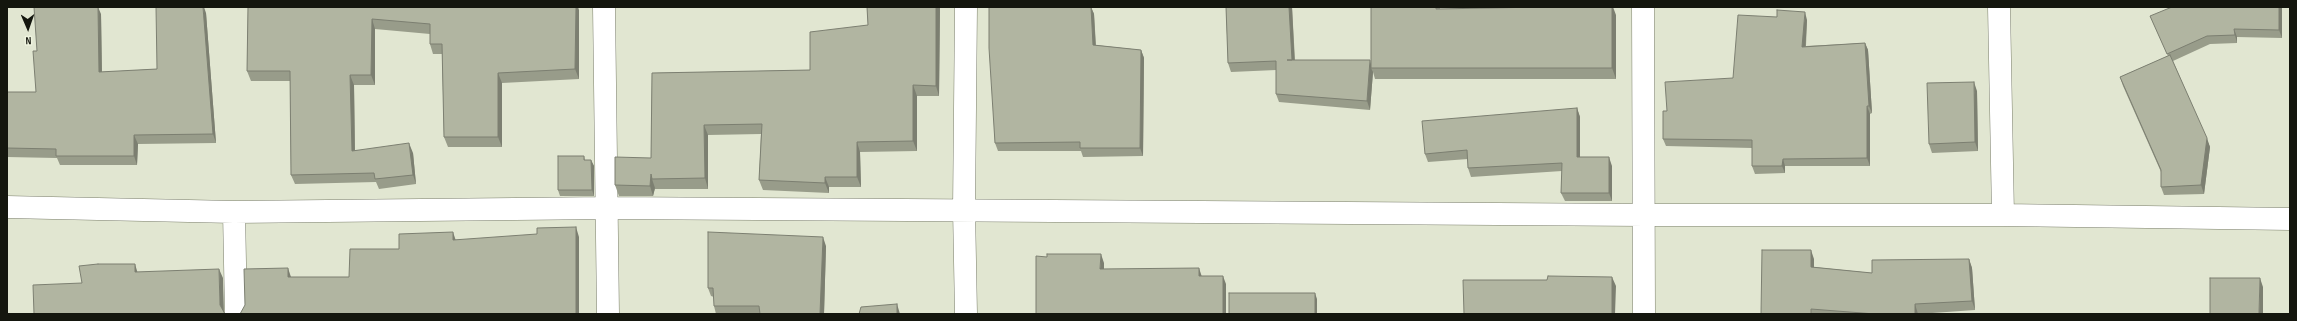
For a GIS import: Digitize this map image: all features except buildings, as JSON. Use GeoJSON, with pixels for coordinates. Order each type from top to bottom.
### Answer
{"type":"FeatureCollection","features":[{"type":"Feature","properties":{"kind":"street"},"geometry":{"type":"LineString","coordinates":[[604,7],[608,208],[608,314]]}},
{"type":"Feature","properties":{"kind":"street"},"geometry":{"type":"LineString","coordinates":[[966,7],[964,209],[966,314]]}},
{"type":"Feature","properties":{"kind":"street"},"geometry":{"type":"LineString","coordinates":[[1643,7],[1645,215],[1644,314]]}},
{"type":"Feature","properties":{"kind":"street"},"geometry":{"type":"LineString","coordinates":[[1999,7],[2003,215]]}},
{"type":"Feature","properties":{"kind":"street"},"geometry":{"type":"LineString","coordinates":[[7,207],[234,212],[608,208],[964,209],[1645,215],[2003,215],[2290,219]]}},
{"type":"Feature","properties":{"kind":"street"},"geometry":{"type":"LineString","coordinates":[[234,212],[236,314]]}}]}
